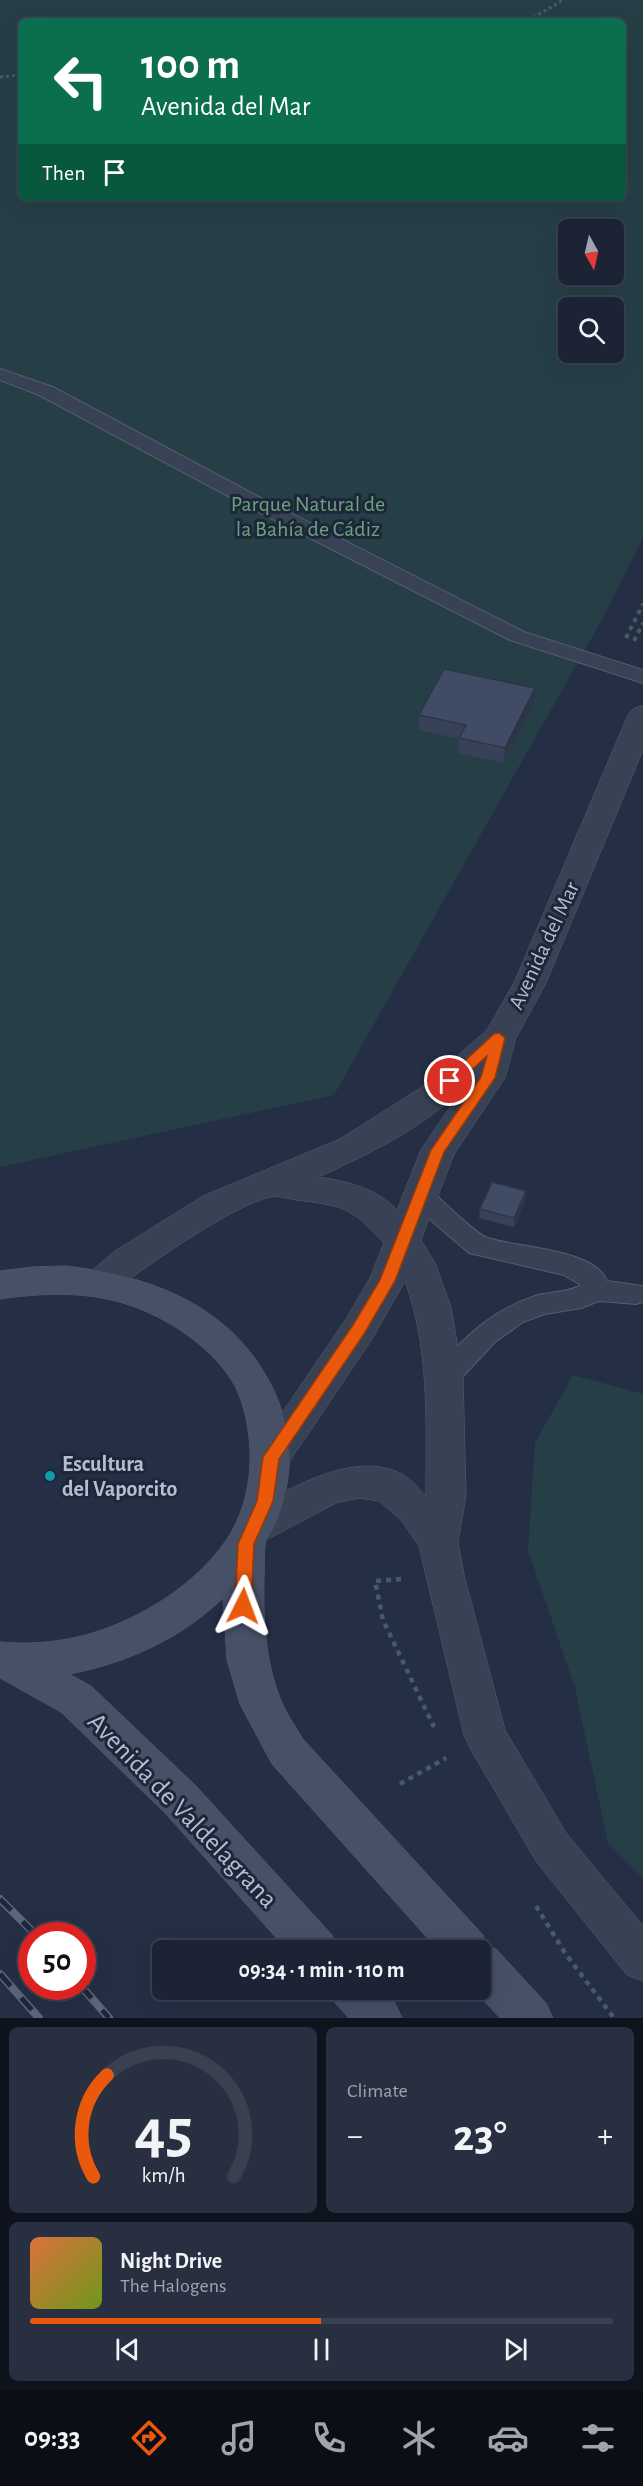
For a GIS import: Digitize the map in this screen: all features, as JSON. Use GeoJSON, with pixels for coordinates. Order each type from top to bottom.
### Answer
{"type":"FeatureCollection","features":[{"type":"Feature","properties":{"kind":"main road"},"geometry":{"type":"LineString","coordinates":[[0,1285],[56,1280],[100,1284],[155,1300],[203,1326],[240,1363],[264,1407],[271,1457],[265,1501],[250,1535],[216,1583],[174,1617],[123,1642],[68,1657],[5,1661]]}},
{"type":"Feature","properties":{"kind":"main road"},"geometry":{"type":"LineString","coordinates":[[250,1535],[243,1606],[249,1660],[261,1704],[287,1751],[458,1940]]}},
{"type":"Feature","properties":{"kind":"main road","name":"Avenida de Valdelagrana"},"geometry":{"type":"LineString","coordinates":[[5,1661],[76,1700],[181,1800],[307,1940]]}},
{"type":"Feature","properties":{"kind":"main road"},"geometry":{"type":"LineString","coordinates":[[491,1976],[522,2009]]}},
{"type":"Feature","properties":{"kind":"main road"},"geometry":{"type":"LineString","coordinates":[[362,2000],[379,2018]]}},
{"type":"Feature","properties":{"kind":"street","name":"Avenida del Mar"},"geometry":{"type":"LineString","coordinates":[[100,1284],[128,1261],[216,1205],[352,1148],[434,1096],[499,1038],[530,983],[640,731]]}},
{"type":"Feature","properties":{"kind":"street"},"geometry":{"type":"LineString","coordinates":[[271,1457],[358,1329],[387,1281],[418,1195],[438,1150],[488,1078],[499,1038]]}},
{"type":"Feature","properties":{"kind":"street"},"geometry":{"type":"LineString","coordinates":[[270,1183],[342,1193],[373,1208],[402,1239],[417,1263],[434,1307],[444,1378],[446,1496],[438,1542],[444,1575],[484,1735],[551,1847],[643,1960]]}},
{"type":"Feature","properties":{"kind":"street"},"geometry":{"type":"LineString","coordinates":[[250,1535],[328,1489],[359,1482],[389,1486],[415,1509],[438,1542]]}},
{"type":"Feature","properties":{"kind":"lane"},"geometry":{"type":"LineString","coordinates":[[0,374],[46,391],[252,501],[517,636],[643,677]]}},
{"type":"Feature","properties":{"kind":"lane"},"geometry":{"type":"LineString","coordinates":[[418,1195],[478,1246],[571,1266],[593,1279],[595,1290]]}},
{"type":"Feature","properties":{"kind":"lane"},"geometry":{"type":"LineString","coordinates":[[444,1378],[485,1335],[514,1315],[542,1304],[581,1298],[595,1290],[636,1293]]}},
{"type":"Feature","properties":{"kind":"path"},"geometry":{"type":"LineString","coordinates":[[533,18],[563,0]]}},
{"type":"Feature","properties":{"kind":"path"},"geometry":{"type":"LineString","coordinates":[[0,77],[18,75]]}},
{"type":"Feature","properties":{"kind":"path"},"geometry":{"type":"LineString","coordinates":[[399,1784],[484,1735]]}},
{"type":"Feature","properties":{"kind":"green space","name":"Parque Natural de la Bahía de Cádiz"},"geometry":{"type":"Polygon","coordinates":[[[0,0],[643,0],[643,537],[601,621],[334,1095],[0,1167],[0,0]]]}},
{"type":"Feature","properties":{"kind":"green space"},"geometry":{"type":"Polygon","coordinates":[[[573,1375],[643,1394],[643,1878],[608,1843],[575,1688],[528,1550],[535,1443],[573,1375]]]}},
{"type":"Feature","properties":{"kind":"building"},"geometry":{"type":"Polygon","coordinates":[[[444,669],[535,688],[505,748],[459,738],[466,725],[419,715],[444,669]]]}},
{"type":"Feature","properties":{"kind":"building"},"geometry":{"type":"Polygon","coordinates":[[[492,1182],[526,1191],[514,1218],[480,1209],[492,1182]]]}},
{"type":"Feature","properties":{"kind":"railway"},"geometry":{"type":"LineString","coordinates":[[0,1899],[23,1922]]}},
{"type":"Feature","properties":{"kind":"railway"},"geometry":{"type":"LineString","coordinates":[[0,1974],[39,2018]]}},
{"type":"Feature","properties":{"kind":"railway"},"geometry":{"type":"LineString","coordinates":[[93,2000],[109,2018]]}},
{"type":"Feature","properties":{"kind":"place","name":"Escultura del Vaporcito"},"geometry":{"type":"Point","coordinates":[50,1476]}},
{"type":"Feature","properties":{"kind":"route"},"geometry":{"type":"LineString","coordinates":[[243,1606],[246,1544],[265,1501],[271,1457],[358,1329],[387,1281],[418,1195],[438,1150],[488,1078],[499,1038],[450,1081]]}}]}
